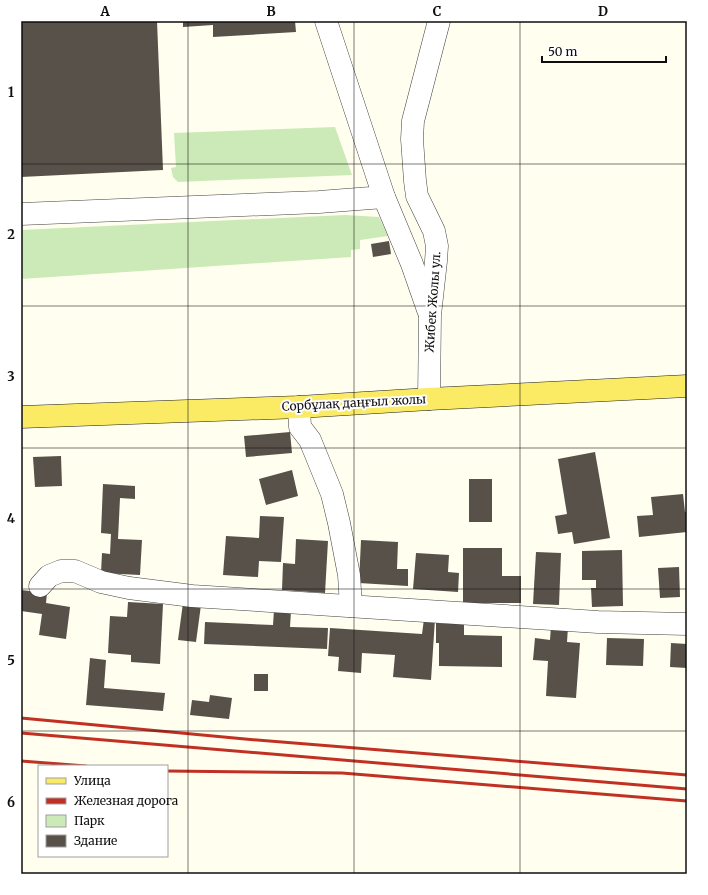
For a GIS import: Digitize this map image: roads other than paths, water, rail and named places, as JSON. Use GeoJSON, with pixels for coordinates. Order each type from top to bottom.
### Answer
{"type":"FeatureCollection","features":[{"type":"Feature","properties":{"kind":"main road","name":"Сорбұлақ даңғыл жолы"},"geometry":{"type":"LineString","coordinates":[[21,417],[299,407],[687,386]]}},
{"type":"Feature","properties":{"kind":"street"},"geometry":{"type":"LineString","coordinates":[[326,21],[384,197],[412,264],[430,314]]}},
{"type":"Feature","properties":{"kind":"street","name":"Жибек Жолы ул."},"geometry":{"type":"LineString","coordinates":[[429,399],[430,314],[437,246],[434,231],[417,196],[413,121],[439,21]]}},
{"type":"Feature","properties":{"kind":"street"},"geometry":{"type":"LineString","coordinates":[[21,214],[319,202],[384,197]]}},
{"type":"Feature","properties":{"kind":"street"},"geometry":{"type":"LineString","coordinates":[[299,407],[300,427],[310,440],[332,494],[349,575],[351,606]]}},
{"type":"Feature","properties":{"kind":"street"},"geometry":{"type":"LineString","coordinates":[[40,586],[49,576],[61,571],[75,572],[101,582],[129,588],[192,596],[598,622],[687,624]]}},
{"type":"Feature","properties":{"kind":"railway"},"geometry":{"type":"LineString","coordinates":[[21,718],[245,739],[687,775]]}},
{"type":"Feature","properties":{"kind":"railway"},"geometry":{"type":"LineString","coordinates":[[21,733],[687,789]]}},
{"type":"Feature","properties":{"kind":"railway"},"geometry":{"type":"LineString","coordinates":[[21,761],[73,765]]}},
{"type":"Feature","properties":{"kind":"railway"},"geometry":{"type":"LineString","coordinates":[[168,771],[342,773],[687,801]]}}]}
